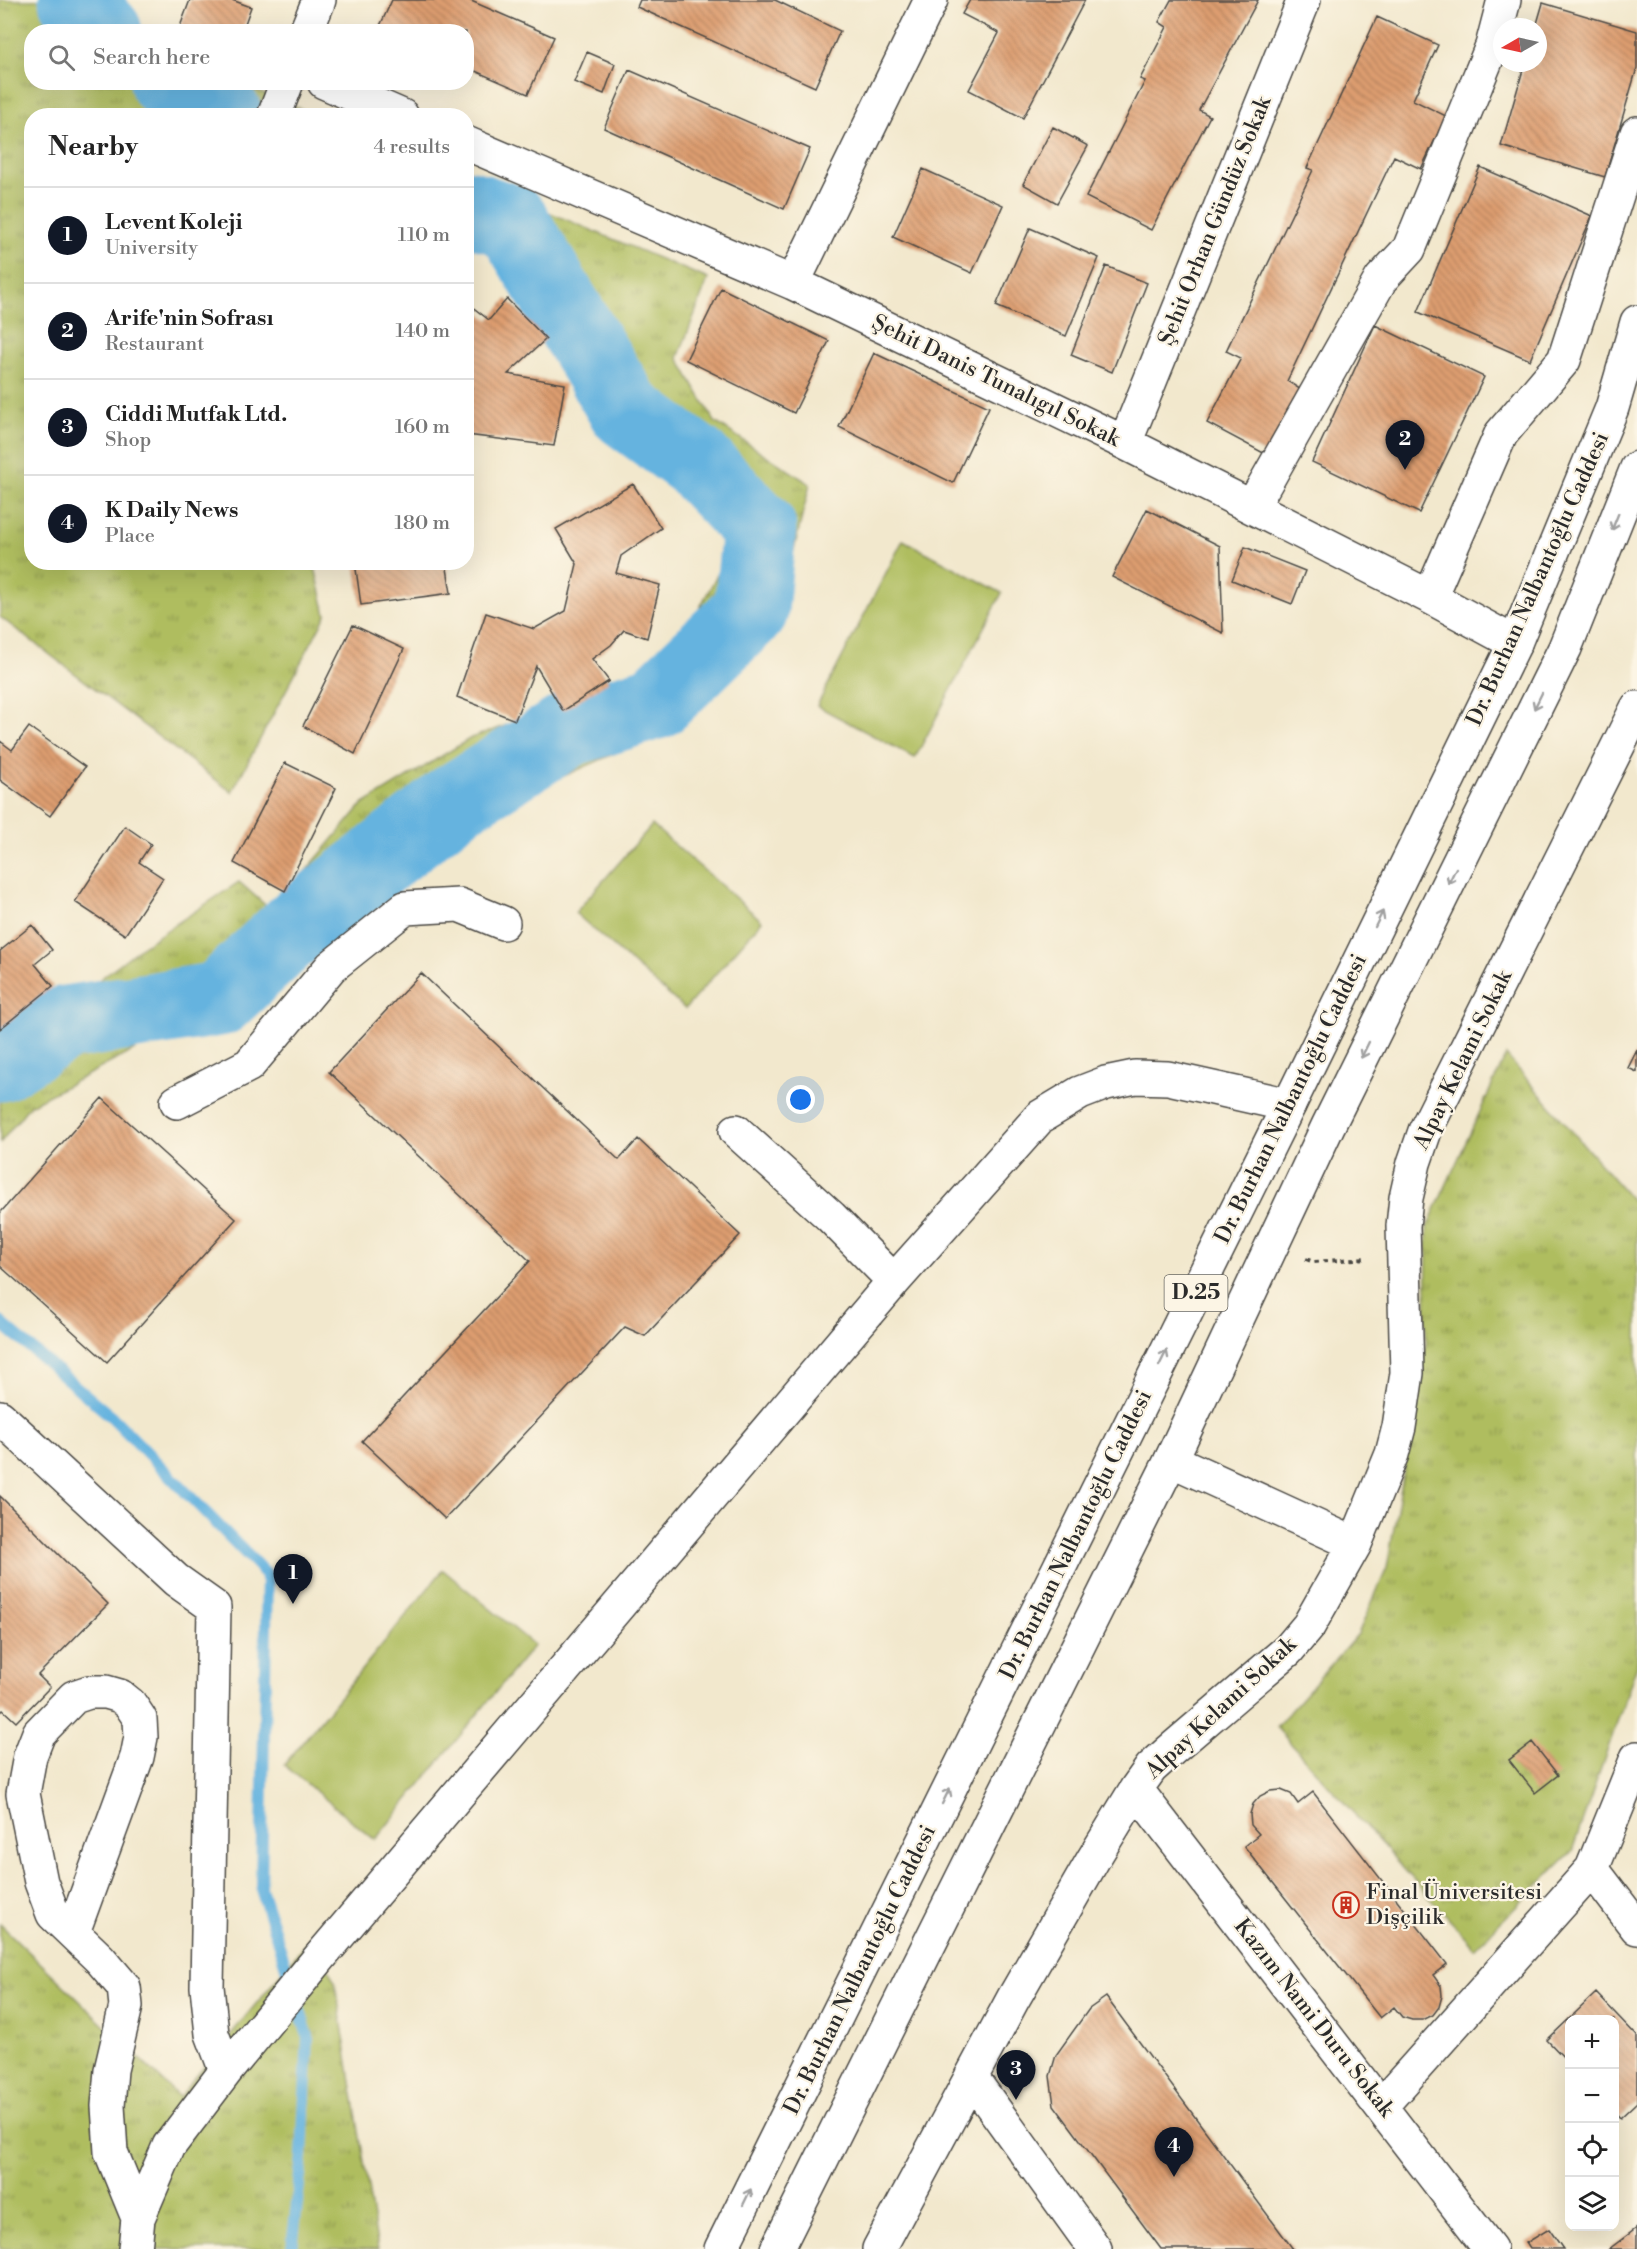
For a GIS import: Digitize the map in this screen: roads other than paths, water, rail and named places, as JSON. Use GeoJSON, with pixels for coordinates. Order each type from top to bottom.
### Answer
{"type":"FeatureCollection","features":[{"type":"Feature","properties":{"kind":"street"},"geometry":{"type":"LineString","coordinates":[[309,24],[319,0]]}},
{"type":"Feature","properties":{"kind":"street"},"geometry":{"type":"LineString","coordinates":[[793,283],[931,0]]}},
{"type":"Feature","properties":{"kind":"street","name":"Şehit Orhan Gündüz Sokak"},"geometry":{"type":"LineString","coordinates":[[1125,443],[1304,0]]}},
{"type":"Feature","properties":{"kind":"street"},"geometry":{"type":"LineString","coordinates":[[1252,507],[1381,279],[1409,249],[1492,46],[1504,0]]}},
{"type":"Feature","properties":{"kind":"street"},"geometry":{"type":"LineString","coordinates":[[342,90],[384,108]]}},
{"type":"Feature","properties":{"kind":"street"},"geometry":{"type":"LineString","coordinates":[[1430,597],[1501,434],[1564,360],[1636,133]]}},
{"type":"Feature","properties":{"kind":"street","name":"Şehit Danis Tunalıgıl Sokak"},"geometry":{"type":"LineString","coordinates":[[474,146],[793,283],[1125,443],[1430,597],[1515,643]]}},
{"type":"Feature","properties":{"kind":"street","name":"Dr. Burhan Nalbantoğlu Caddesi"},"geometry":{"type":"LineString","coordinates":[[722,2249],[1515,643],[1612,408],[1637,322]]}},
{"type":"Feature","properties":{"kind":"street","name":"Dr. Burhan Nalbantoğlu Caddesi"},"geometry":{"type":"LineString","coordinates":[[777,2249],[1171,1460],[1328,1126],[1565,648],[1637,468]]}},
{"type":"Feature","properties":{"kind":"street","name":"Alpay Kelami Sokak"},"geometry":{"type":"LineString","coordinates":[[879,2249],[1013,1999],[1136,1789],[1151,1768],[1288,1650],[1310,1625],[1355,1544],[1392,1454],[1403,1408],[1407,1373],[1403,1226],[1406,1198],[1425,1131],[1637,708]]}},
{"type":"Feature","properties":{"kind":"street"},"geometry":{"type":"LineString","coordinates":[[177,1102],[249,1065],[331,967],[405,908],[459,904],[503,922]]}},
{"type":"Feature","properties":{"kind":"street"},"geometry":{"type":"LineString","coordinates":[[136,2234],[169,2146],[226,2071],[894,1281],[1040,1117],[1080,1093],[1106,1083],[1135,1077],[1168,1078],[1288,1105]]}},
{"type":"Feature","properties":{"kind":"street"},"geometry":{"type":"LineString","coordinates":[[736,1131],[831,1217],[894,1281]]}},
{"type":"Feature","properties":{"kind":"street"},"geometry":{"type":"LineString","coordinates":[[0,1417],[176,1580],[214,1607],[207,1988],[212,2034],[226,2071]]}},
{"type":"Feature","properties":{"kind":"street"},"geometry":{"type":"LineString","coordinates":[[1171,1460],[1355,1544]]}},
{"type":"Feature","properties":{"kind":"street"},"geometry":{"type":"LineString","coordinates":[[73,1932],[137,1757],[141,1737],[140,1719],[129,1704],[120,1696],[106,1692],[89,1692],[74,1697],[39,1733],[30,1756],[23,1794],[40,1882],[53,1914],[100,1959],[124,1987],[126,2006],[111,2070],[108,2106],[111,2152],[136,2234]]}},
{"type":"Feature","properties":{"kind":"street"},"geometry":{"type":"LineString","coordinates":[[1381,2106],[1592,1869],[1637,1758]]}},
{"type":"Feature","properties":{"kind":"street","name":"Kazım Nami Duru Sokak"},"geometry":{"type":"LineString","coordinates":[[1136,1789],[1490,2249]]}},
{"type":"Feature","properties":{"kind":"street"},"geometry":{"type":"LineString","coordinates":[[1592,1869],[1637,1928]]}},
{"type":"Feature","properties":{"kind":"street"},"geometry":{"type":"LineString","coordinates":[[971,2077],[1095,2249]]}},
{"type":"Feature","properties":{"kind":"waterway"},"geometry":{"type":"LineString","coordinates":[[76,0],[98,24]]}},
{"type":"Feature","properties":{"kind":"waterway"},"geometry":{"type":"LineString","coordinates":[[179,90],[209,108]]}},
{"type":"Feature","properties":{"kind":"waterway"},"geometry":{"type":"LineString","coordinates":[[0,1064],[65,1023],[219,999],[301,922],[454,801],[570,729],[656,702],[751,610],[759,528],[696,462],[626,411],[512,222],[474,210]]}},
{"type":"Feature","properties":{"kind":"waterway"},"geometry":{"type":"LineString","coordinates":[[0,1322],[113,1418],[267,1575],[261,1889],[308,2036],[302,2156],[292,2249]]}},
{"type":"Feature","properties":{"kind":"place","name":"Arife'nin Sofrası"},"geometry":{"type":"Point","coordinates":[1405,470]}},
{"type":"Feature","properties":{"kind":"place","name":"Levent Koleji"},"geometry":{"type":"Point","coordinates":[293,1604]}},
{"type":"Feature","properties":{"kind":"place","name":"Final Üniversitesi Dişçilik"},"geometry":{"type":"Point","coordinates":[1346,1905]}},
{"type":"Feature","properties":{"kind":"place","name":"Ciddi Mutfak Ltd."},"geometry":{"type":"Point","coordinates":[1016,2100]}},
{"type":"Feature","properties":{"kind":"place","name":"K Daily News"},"geometry":{"type":"Point","coordinates":[1174,2177]}}]}
